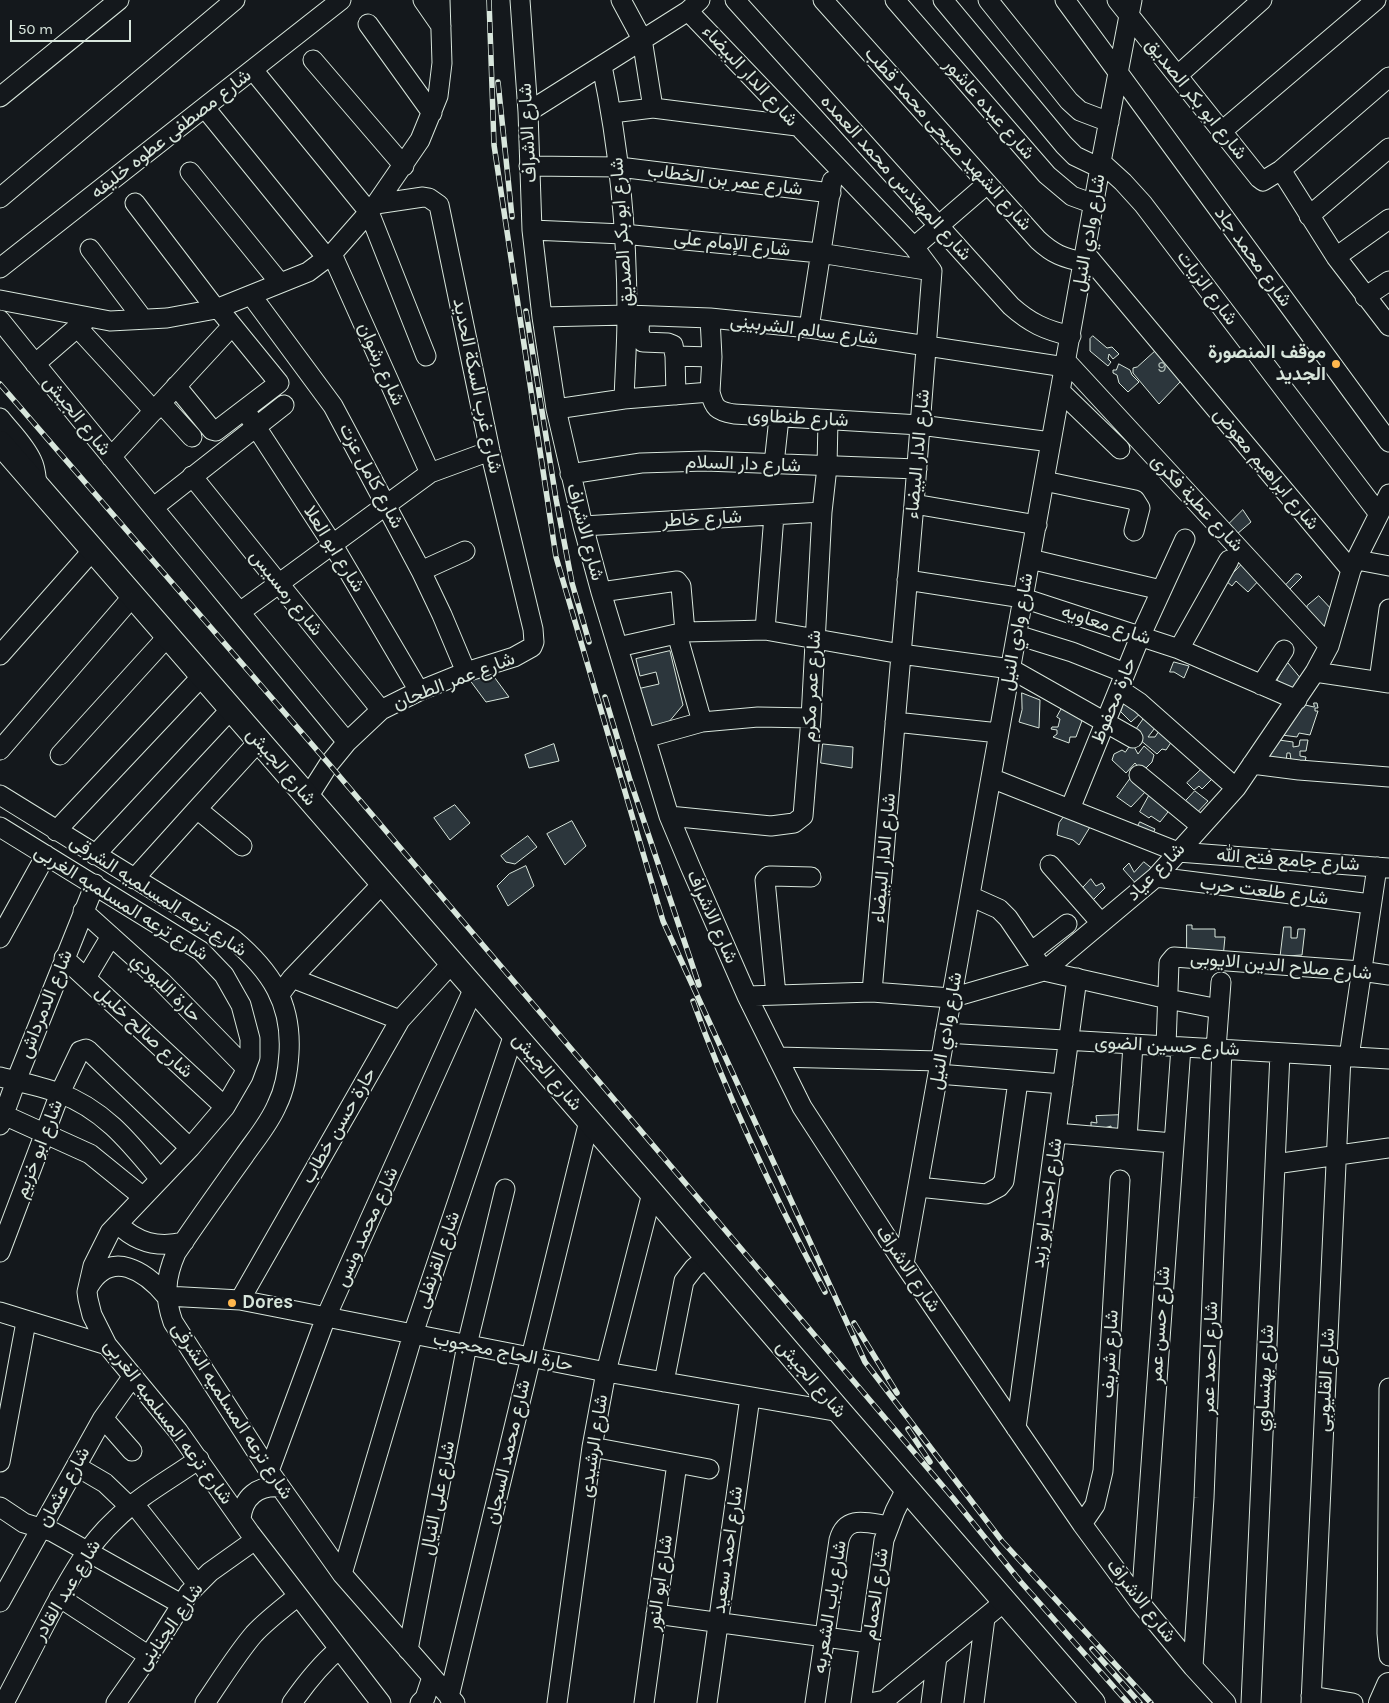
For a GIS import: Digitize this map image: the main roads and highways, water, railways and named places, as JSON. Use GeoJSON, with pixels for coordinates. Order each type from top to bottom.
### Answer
{"type":"FeatureCollection","features":[{"type":"Feature","properties":{"kind":"main road","name":"شارع الجيش"},"geometry":{"type":"LineString","coordinates":[[0,443],[1093,1703]]}},
{"type":"Feature","properties":{"kind":"main road"},"geometry":{"type":"LineString","coordinates":[[1381,1703],[1389,1685]]}},
{"type":"Feature","properties":{"kind":"railway"},"geometry":{"type":"LineString","coordinates":[[489,0],[494,145],[556,557],[663,921],[865,1362],[1002,1541],[1151,1703]]}},
{"type":"Feature","properties":{"kind":"railway"},"geometry":{"type":"LineString","coordinates":[[498,82],[512,217]]}},
{"type":"Feature","properties":{"kind":"railway"},"geometry":{"type":"LineString","coordinates":[[526,311],[556,499],[572,583],[589,642]]}},
{"type":"Feature","properties":{"kind":"railway"},"geometry":{"type":"LineString","coordinates":[[0,384],[329,764],[953,1498],[1020,1581],[1128,1703]]}},
{"type":"Feature","properties":{"kind":"railway"},"geometry":{"type":"LineString","coordinates":[[605,697],[630,780],[699,985]]}},
{"type":"Feature","properties":{"kind":"railway"},"geometry":{"type":"LineString","coordinates":[[693,1001],[737,1112],[788,1221],[825,1292]]}},
{"type":"Feature","properties":{"kind":"railway"},"geometry":{"type":"LineString","coordinates":[[854,1323],[897,1393]]}},
{"type":"Feature","properties":{"kind":"railway"},"geometry":{"type":"LineString","coordinates":[[908,1429],[930,1462]]}},
{"type":"Feature","properties":{"kind":"railway"},"geometry":{"type":"LineString","coordinates":[[1092,1649],[1140,1703]]}},
{"type":"Feature","properties":{"kind":"place","name":"موقف المنصورة الجديد"},"geometry":{"type":"Point","coordinates":[1336,364]}},
{"type":"Feature","properties":{"kind":"place","name":"Dores"},"geometry":{"type":"Point","coordinates":[232,1303]}}]}
